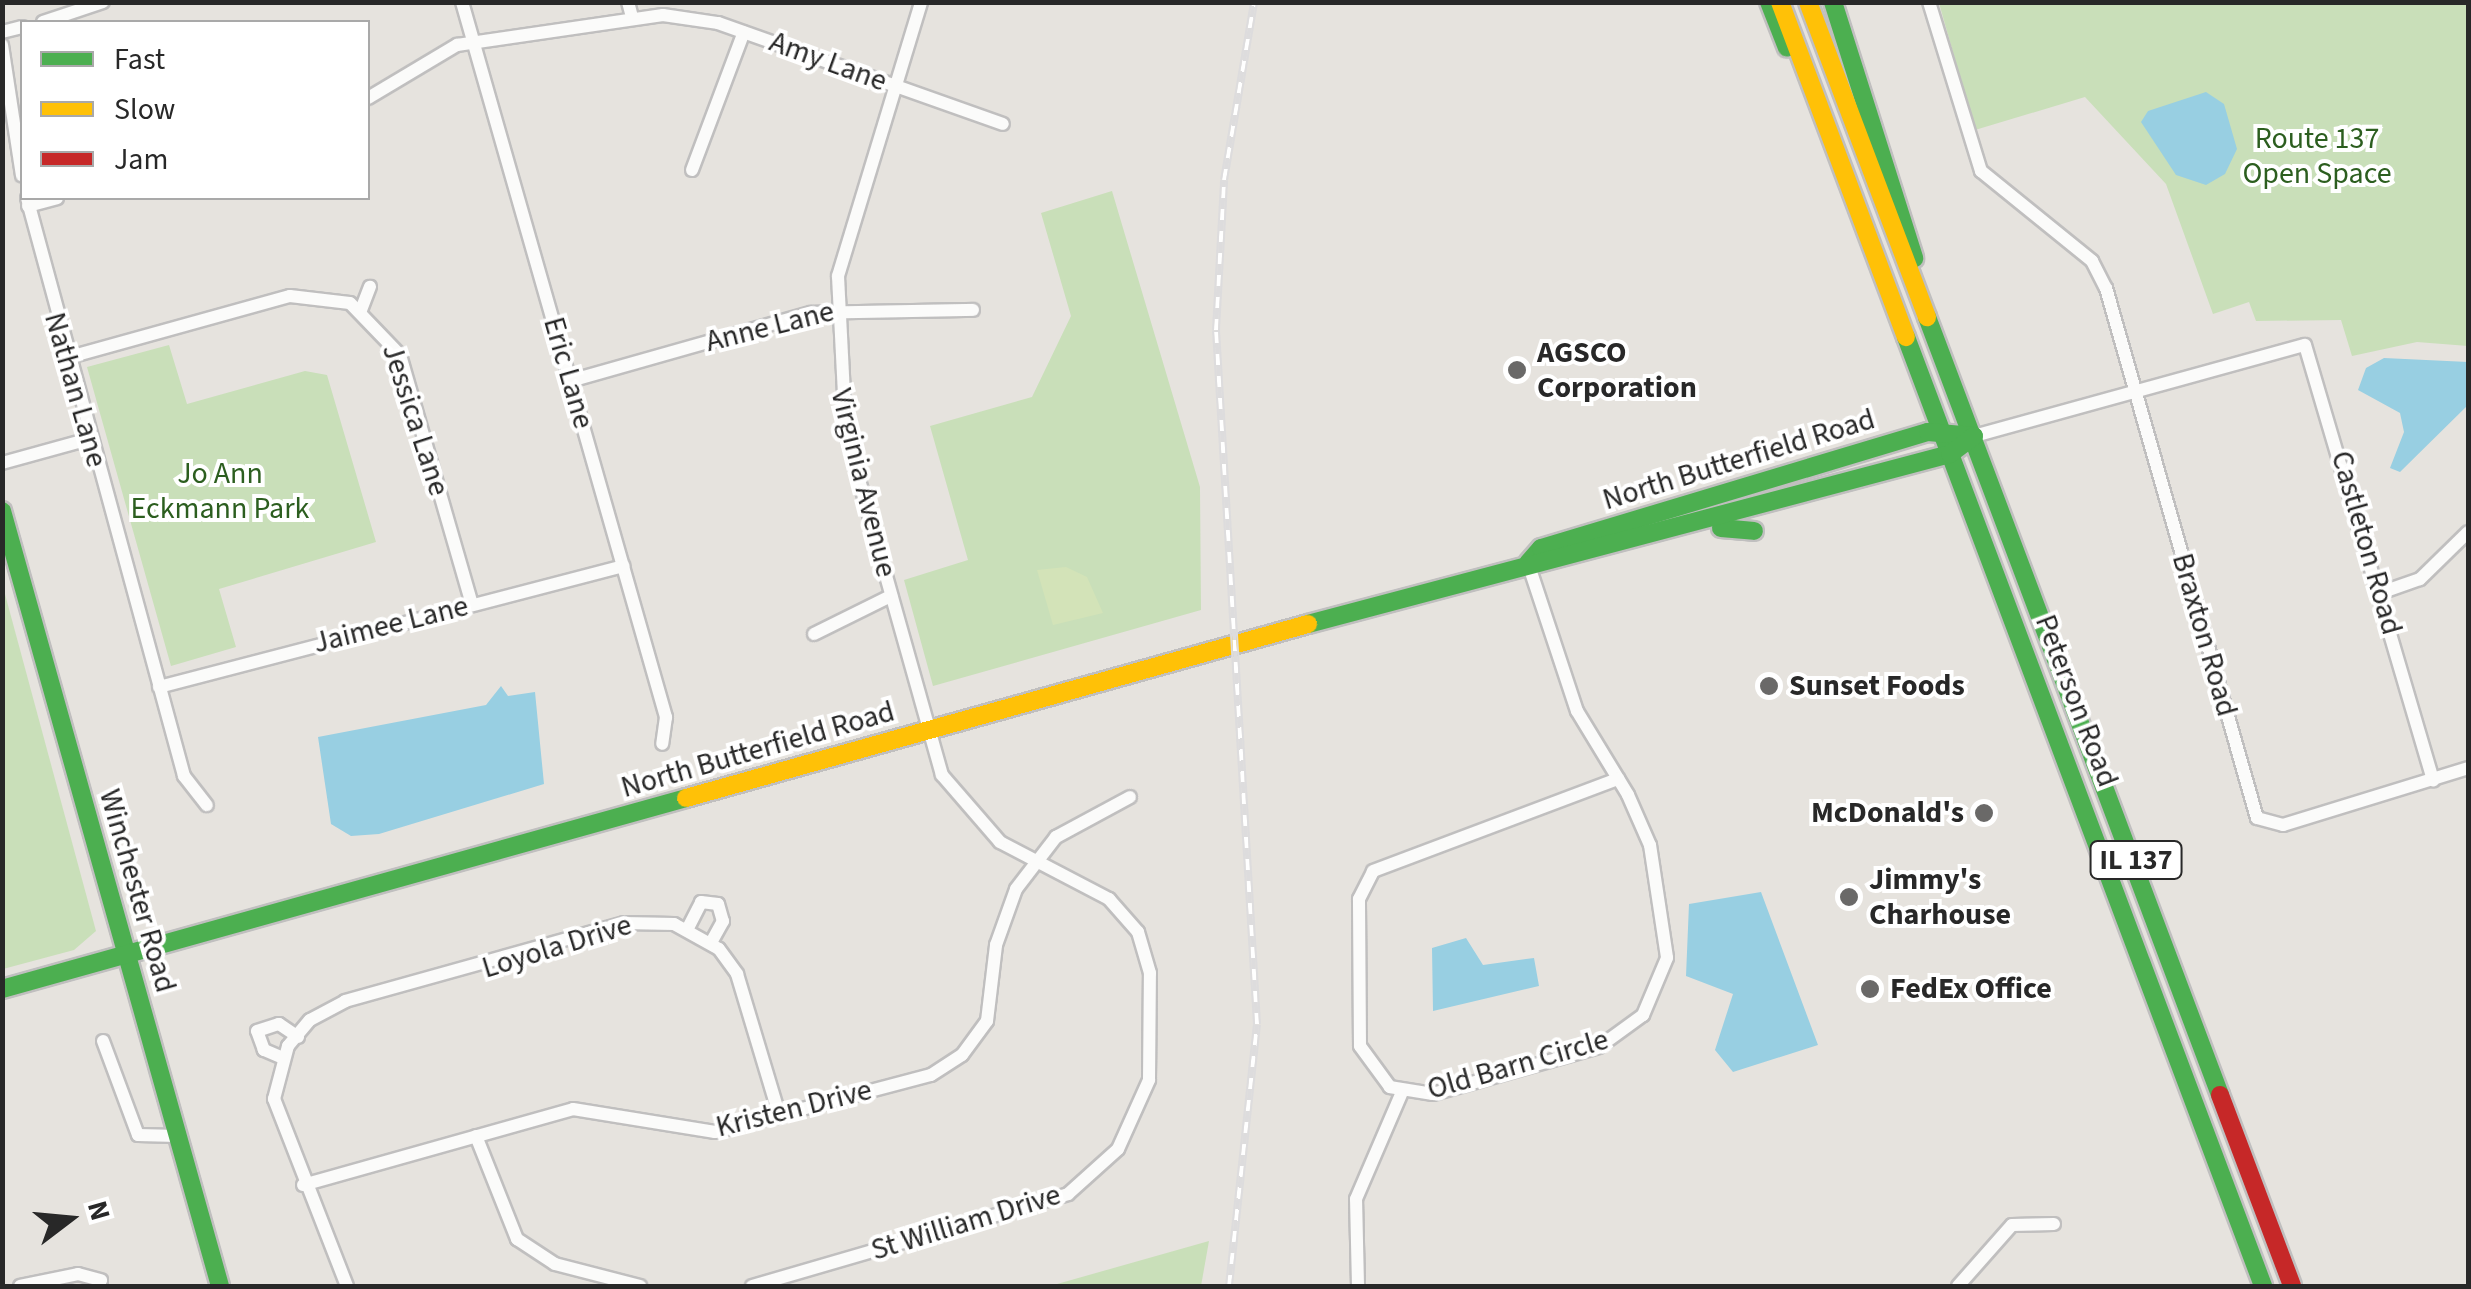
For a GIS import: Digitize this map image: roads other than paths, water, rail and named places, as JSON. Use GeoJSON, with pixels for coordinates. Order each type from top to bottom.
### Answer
{"type":"FeatureCollection","features":[{"type":"Feature","properties":{"kind":"main road","name":"Peterson Road"},"geometry":{"type":"LineString","coordinates":[[1768,2],[1874,249]]}},
{"type":"Feature","properties":{"kind":"main road","name":"Peterson Road"},"geometry":{"type":"LineString","coordinates":[[1780,2],[2264,1286]]}},
{"type":"Feature","properties":{"kind":"main road","name":"Peterson Road"},"geometry":{"type":"LineString","coordinates":[[1808,2],[2292,1286]]}},
{"type":"Feature","properties":{"kind":"main road","name":"Peterson Road"},"geometry":{"type":"LineString","coordinates":[[1834,2],[1936,336]]}},
{"type":"Feature","properties":{"kind":"main road","name":"North Butterfield Road"},"geometry":{"type":"LineString","coordinates":[[1528,563],[1541,548],[1716,495],[1942,433],[1974,436]]}},
{"type":"Feature","properties":{"kind":"main road","name":"North Butterfield Road"},"geometry":{"type":"LineString","coordinates":[[2,989],[1528,563],[1623,546],[1759,508],[1950,454],[1974,436]]}},
{"type":"Feature","properties":{"kind":"main road"},"geometry":{"type":"LineString","coordinates":[[1716,495],[1759,508]]}},
{"type":"Feature","properties":{"kind":"main road","name":"Winchester Road"},"geometry":{"type":"LineString","coordinates":[[2,511],[220,1286]]}},
{"type":"Feature","properties":{"kind":"main road"},"geometry":{"type":"LineString","coordinates":[[1623,546],[1743,524],[1754,531]]}},
{"type":"Feature","properties":{"kind":"street"},"geometry":{"type":"LineString","coordinates":[[49,20],[103,2]]}},
{"type":"Feature","properties":{"kind":"street","name":"Eric Lane"},"geometry":{"type":"LineString","coordinates":[[462,2],[666,717],[662,744]]}},
{"type":"Feature","properties":{"kind":"street","name":"Virginia Avenue"},"geometry":{"type":"LineString","coordinates":[[921,2],[844,243],[836,309],[839,398],[930,732]]}},
{"type":"Feature","properties":{"kind":"street"},"geometry":{"type":"LineString","coordinates":[[1929,2],[1982,171],[2005,200],[2092,261],[2134,388]]}},
{"type":"Feature","properties":{"kind":"street","name":"Amy Lane"},"geometry":{"type":"LineString","coordinates":[[370,97],[474,42],[539,40],[630,10],[744,32],[1002,124]]}},
{"type":"Feature","properties":{"kind":"street"},"geometry":{"type":"LineString","coordinates":[[692,170],[744,32]]}},
{"type":"Feature","properties":{"kind":"street"},"geometry":{"type":"LineString","coordinates":[[2,45],[20,162]]}},
{"type":"Feature","properties":{"kind":"street","name":"Nathan Lane"},"geometry":{"type":"LineString","coordinates":[[27,202],[66,358],[184,776],[207,804]]}},
{"type":"Feature","properties":{"kind":"street"},"geometry":{"type":"LineString","coordinates":[[361,310],[370,287]]}},
{"type":"Feature","properties":{"kind":"street","name":"Jessica Lane"},"geometry":{"type":"LineString","coordinates":[[66,358],[290,296],[361,310],[400,355],[472,604]]}},
{"type":"Feature","properties":{"kind":"street","name":"Anne Lane"},"geometry":{"type":"LineString","coordinates":[[570,381],[836,309],[973,310]]}},
{"type":"Feature","properties":{"kind":"street","name":"Castleton Road"},"geometry":{"type":"LineString","coordinates":[[2268,350],[2297,342],[2311,352],[2433,782]]}},
{"type":"Feature","properties":{"kind":"street","name":"North Butterfield Road"},"geometry":{"type":"LineString","coordinates":[[1974,436],[2268,350]]}},
{"type":"Feature","properties":{"kind":"street","name":"Braxton Road"},"geometry":{"type":"LineString","coordinates":[[2134,388],[2252,809],[2274,826],[2433,782]]}},
{"type":"Feature","properties":{"kind":"street"},"geometry":{"type":"LineString","coordinates":[[2,463],[89,438]]}},
{"type":"Feature","properties":{"kind":"street"},"geometry":{"type":"LineString","coordinates":[[2380,593],[2420,579],[2468,532]]}},
{"type":"Feature","properties":{"kind":"street","name":"Old Barn Circle"},"geometry":{"type":"LineString","coordinates":[[1528,563],[1562,675],[1618,779],[1650,844],[1668,934],[1644,1015],[1599,1047],[1433,1094],[1402,1092],[1376,1076],[1360,1046],[1359,899],[1373,870],[1618,779]]}},
{"type":"Feature","properties":{"kind":"street","name":"Jaimee Lane"},"geometry":{"type":"LineString","coordinates":[[158,687],[623,566]]}},
{"type":"Feature","properties":{"kind":"street"},"geometry":{"type":"LineString","coordinates":[[814,634],[891,596]]}},
{"type":"Feature","properties":{"kind":"street","name":"St William Drive"},"geometry":{"type":"LineString","coordinates":[[752,1286],[1049,1202],[1118,1150],[1149,1080],[1148,960],[1109,899],[1000,842],[953,797],[930,732]]}},
{"type":"Feature","properties":{"kind":"street"},"geometry":{"type":"LineString","coordinates":[[2433,782],[2468,768]]}},
{"type":"Feature","properties":{"kind":"street","name":"Kristen Drive"},"geometry":{"type":"LineString","coordinates":[[303,1185],[590,1108],[694,1131],[780,1117],[931,1075],[962,1055],[987,1021],[1002,922],[1036,861],[1072,825],[1130,796]]}},
{"type":"Feature","properties":{"kind":"street"},"geometry":{"type":"LineString","coordinates":[[688,928],[700,902],[718,904],[722,921],[711,942]]}},
{"type":"Feature","properties":{"kind":"street","name":"Loyola Drive"},"geometry":{"type":"LineString","coordinates":[[303,1185],[276,1115],[290,1047],[345,1001],[624,923],[688,928],[711,942],[746,996],[780,1117]]}},
{"type":"Feature","properties":{"kind":"street"},"geometry":{"type":"LineString","coordinates":[[103,1041],[138,1135],[178,1136]]}},
{"type":"Feature","properties":{"kind":"street"},"geometry":{"type":"LineString","coordinates":[[1358,1286],[1356,1199],[1402,1092]]}},
{"type":"Feature","properties":{"kind":"street"},"geometry":{"type":"LineString","coordinates":[[476,1136],[517,1239],[555,1264],[640,1286]]}},
{"type":"Feature","properties":{"kind":"street"},"geometry":{"type":"LineString","coordinates":[[303,1185],[346,1286]]}},
{"type":"Feature","properties":{"kind":"street"},"geometry":{"type":"LineString","coordinates":[[1958,1286],[2012,1225],[2054,1224]]}},
{"type":"Feature","properties":{"kind":"street"},"geometry":{"type":"LineString","coordinates":[[20,1286],[78,1274],[101,1280]]}},
{"type":"Feature","properties":{"kind":"water"},"geometry":{"type":"Polygon","coordinates":[[[2206,92],[2224,104],[2237,149],[2225,174],[2206,185],[2176,175],[2141,122],[2148,111],[2206,92]]]}},
{"type":"Feature","properties":{"kind":"water"},"geometry":{"type":"Polygon","coordinates":[[[2384,358],[2468,362],[2468,405],[2400,472],[2390,468],[2404,432],[2400,413],[2358,390],[2366,368],[2384,358]]]}},
{"type":"Feature","properties":{"kind":"water"},"geometry":{"type":"Polygon","coordinates":[[[501,686],[508,696],[535,692],[544,784],[379,834],[351,836],[331,824],[318,737],[486,705],[501,686]]]}},
{"type":"Feature","properties":{"kind":"water"},"geometry":{"type":"Polygon","coordinates":[[[1761,892],[1818,1045],[1733,1072],[1715,1050],[1733,994],[1686,976],[1689,904],[1761,892]]]}},
{"type":"Feature","properties":{"kind":"water"},"geometry":{"type":"Polygon","coordinates":[[[1466,938],[1483,965],[1534,958],[1539,986],[1433,1011],[1432,948],[1466,938]]]}},
{"type":"Feature","properties":{"kind":"railway"},"geometry":{"type":"LineString","coordinates":[[1229,1286],[1257,1024],[1216,330],[1224,180],[1254,2]]}},
{"type":"Feature","properties":{"kind":"place","name":"AGSCO Corporation"},"geometry":{"type":"Point","coordinates":[1517,370]}},
{"type":"Feature","properties":{"kind":"place","name":"Sunset Foods"},"geometry":{"type":"Point","coordinates":[1769,686]}},
{"type":"Feature","properties":{"kind":"place","name":"McDonald's"},"geometry":{"type":"Point","coordinates":[1984,813]}},
{"type":"Feature","properties":{"kind":"place","name":"Jimmy's Charhouse"},"geometry":{"type":"Point","coordinates":[1849,897]}},
{"type":"Feature","properties":{"kind":"place","name":"FedEx Office"},"geometry":{"type":"Point","coordinates":[1870,989]}},
{"type":"Feature","properties":{"kind":"park label","name":"Route 137 Open Space"},"geometry":{"type":"Point","coordinates":[2317,156]}},
{"type":"Feature","properties":{"kind":"park label","name":"Jo Ann Eckmann Park"},"geometry":{"type":"Point","coordinates":[220,491]}}]}
